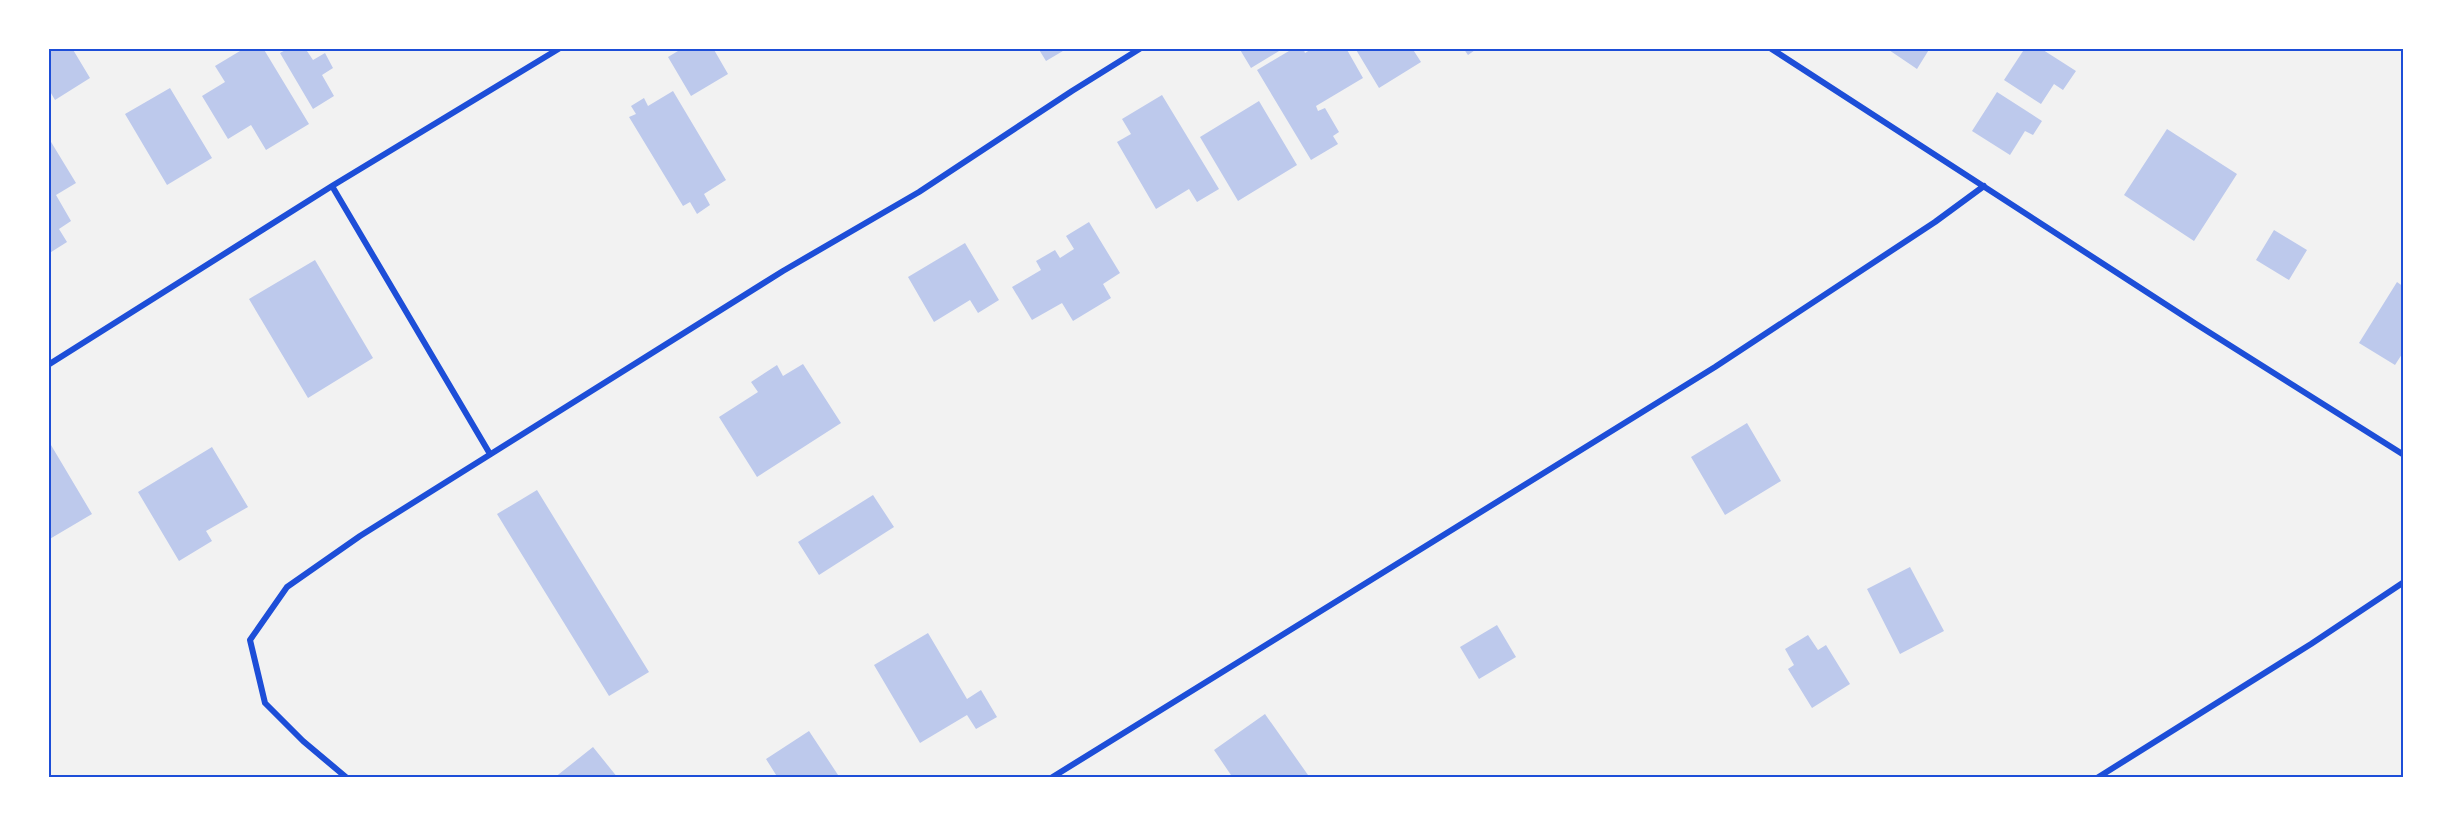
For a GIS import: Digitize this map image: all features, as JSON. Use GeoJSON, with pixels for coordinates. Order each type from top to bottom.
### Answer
{"type":"FeatureCollection","features":[{"type":"Feature","properties":{"kind":"street"},"geometry":{"type":"LineString","coordinates":[[48,365],[332,186],[560,48]]}},
{"type":"Feature","properties":{"kind":"street"},"geometry":{"type":"LineString","coordinates":[[347,778],[303,741],[264,703],[250,640],[287,586],[360,536],[783,271],[920,192],[1072,90],[1141,48]]}},
{"type":"Feature","properties":{"kind":"street"},"geometry":{"type":"LineString","coordinates":[[1770,48],[2196,324],[2404,455]]}},
{"type":"Feature","properties":{"kind":"street"},"geometry":{"type":"LineString","coordinates":[[332,186],[490,454]]}},
{"type":"Feature","properties":{"kind":"street"},"geometry":{"type":"LineString","coordinates":[[1051,778],[1715,367],[1935,222],[1984,186]]}},
{"type":"Feature","properties":{"kind":"street"},"geometry":{"type":"LineString","coordinates":[[2097,778],[2311,644],[2404,582]]}},
{"type":"Feature","properties":{"kind":"building"},"geometry":{"type":"Polygon","coordinates":[[[48,48],[72,48],[90,78],[55,100],[48,88],[48,48]]]}},
{"type":"Feature","properties":{"kind":"building"},"geometry":{"type":"Polygon","coordinates":[[[245,48],[263,48],[309,124],[266,150],[251,125],[228,139],[202,96],[225,82],[215,66],[245,48]]]}},
{"type":"Feature","properties":{"kind":"building"},"geometry":{"type":"Polygon","coordinates":[[[289,48],[305,48],[313,60],[325,53],[333,68],[322,75],[334,96],[313,109],[280,53],[289,48]]]}},
{"type":"Feature","properties":{"kind":"building"},"geometry":{"type":"Polygon","coordinates":[[[683,48],[713,48],[728,74],[691,96],[668,57],[683,48]]]}},
{"type":"Feature","properties":{"kind":"building"},"geometry":{"type":"Polygon","coordinates":[[[1038,48],[1068,48],[1046,61],[1038,48]]]}},
{"type":"Feature","properties":{"kind":"building"},"geometry":{"type":"Polygon","coordinates":[[[1239,48],[1284,48],[1251,68],[1239,48]]]}},
{"type":"Feature","properties":{"kind":"building"},"geometry":{"type":"Polygon","coordinates":[[[1294,48],[1303,48],[1305,53],[1313,48],[1324,48],[1326,51],[1332,48],[1346,48],[1363,78],[1316,106],[1318,111],[1325,108],[1339,132],[1333,136],[1338,144],[1311,160],[1257,70],[1294,48]]]}},
{"type":"Feature","properties":{"kind":"building"},"geometry":{"type":"Polygon","coordinates":[[[1355,48],[1412,48],[1421,62],[1379,88],[1355,48]]]}},
{"type":"Feature","properties":{"kind":"building"},"geometry":{"type":"Polygon","coordinates":[[[1463,48],[1478,48],[1468,55],[1463,48]]]}},
{"type":"Feature","properties":{"kind":"building"},"geometry":{"type":"Polygon","coordinates":[[[1886,48],[1930,48],[1917,69],[1886,48]]]}},
{"type":"Feature","properties":{"kind":"building"},"geometry":{"type":"Polygon","coordinates":[[[2025,48],[2040,48],[2076,71],[2063,90],[2054,84],[2041,104],[2004,80],[2025,48]]]}},
{"type":"Feature","properties":{"kind":"building"},"geometry":{"type":"Polygon","coordinates":[[[170,88],[212,158],[167,185],[125,114],[170,88]]]}},
{"type":"Feature","properties":{"kind":"building"},"geometry":{"type":"Polygon","coordinates":[[[673,91],[726,180],[704,194],[710,205],[697,214],[690,202],[683,206],[629,117],[636,114],[631,106],[644,98],[648,106],[673,91]]]}},
{"type":"Feature","properties":{"kind":"building"},"geometry":{"type":"Polygon","coordinates":[[[1997,92],[2042,121],[2033,135],[2025,131],[2010,155],[1972,131],[1997,92]]]}},
{"type":"Feature","properties":{"kind":"building"},"geometry":{"type":"Polygon","coordinates":[[[1162,95],[1219,189],[1197,202],[1189,189],[1156,209],[1117,142],[1131,134],[1122,119],[1162,95]]]}},
{"type":"Feature","properties":{"kind":"building"},"geometry":{"type":"Polygon","coordinates":[[[1259,101],[1297,165],[1238,201],[1200,137],[1259,101]]]}},
{"type":"Feature","properties":{"kind":"building"},"geometry":{"type":"Polygon","coordinates":[[[2167,129],[2237,174],[2194,241],[2124,195],[2167,129]]]}},
{"type":"Feature","properties":{"kind":"building"},"geometry":{"type":"Polygon","coordinates":[[[48,137],[76,183],[56,195],[71,221],[59,229],[67,242],[48,254],[48,137]]]}},
{"type":"Feature","properties":{"kind":"building"},"geometry":{"type":"Polygon","coordinates":[[[1089,222],[1120,273],[1103,284],[1111,298],[1073,321],[1062,303],[1032,320],[1012,287],[1041,270],[1036,261],[1055,250],[1060,258],[1074,249],[1066,236],[1089,222]]]}},
{"type":"Feature","properties":{"kind":"building"},"geometry":{"type":"Polygon","coordinates":[[[2274,230],[2307,250],[2289,280],[2256,260],[2274,230]]]}},
{"type":"Feature","properties":{"kind":"building"},"geometry":{"type":"Polygon","coordinates":[[[965,243],[999,300],[978,313],[970,300],[934,322],[908,277],[965,243]]]}},
{"type":"Feature","properties":{"kind":"building"},"geometry":{"type":"Polygon","coordinates":[[[315,260],[373,358],[308,398],[249,299],[315,260]]]}},
{"type":"Feature","properties":{"kind":"building"},"geometry":{"type":"Polygon","coordinates":[[[2397,282],[2404,287],[2404,351],[2395,365],[2359,343],[2397,282]]]}},
{"type":"Feature","properties":{"kind":"building"},"geometry":{"type":"Polygon","coordinates":[[[803,364],[841,423],[757,477],[719,417],[758,392],[751,382],[777,365],[783,376],[803,364]]]}},
{"type":"Feature","properties":{"kind":"building"},"geometry":{"type":"Polygon","coordinates":[[[1747,423],[1781,481],[1725,515],[1691,457],[1747,423]]]}},
{"type":"Feature","properties":{"kind":"building"},"geometry":{"type":"Polygon","coordinates":[[[48,440],[92,514],[48,540],[48,440]]]}},
{"type":"Feature","properties":{"kind":"building"},"geometry":{"type":"Polygon","coordinates":[[[212,447],[248,507],[206,531],[212,541],[179,561],[138,492],[212,447]]]}},
{"type":"Feature","properties":{"kind":"building"},"geometry":{"type":"Polygon","coordinates":[[[537,490],[649,672],[609,696],[497,514],[537,490]]]}},
{"type":"Feature","properties":{"kind":"building"},"geometry":{"type":"Polygon","coordinates":[[[873,495],[894,527],[819,575],[798,542],[873,495]]]}},
{"type":"Feature","properties":{"kind":"building"},"geometry":{"type":"Polygon","coordinates":[[[1910,567],[1944,631],[1900,654],[1867,589],[1910,567]]]}},
{"type":"Feature","properties":{"kind":"building"},"geometry":{"type":"Polygon","coordinates":[[[1497,625],[1516,657],[1479,679],[1460,647],[1497,625]]]}},
{"type":"Feature","properties":{"kind":"building"},"geometry":{"type":"Polygon","coordinates":[[[928,633],[967,699],[981,690],[997,717],[976,729],[967,715],[920,743],[874,665],[928,633]]]}},
{"type":"Feature","properties":{"kind":"building"},"geometry":{"type":"Polygon","coordinates":[[[1808,635],[1818,650],[1826,645],[1850,684],[1812,708],[1788,669],[1794,665],[1785,649],[1808,635]]]}},
{"type":"Feature","properties":{"kind":"building"},"geometry":{"type":"Polygon","coordinates":[[[1265,714],[1308,775],[1304,778],[1233,778],[1214,750],[1265,714]]]}},
{"type":"Feature","properties":{"kind":"building"},"geometry":{"type":"Polygon","coordinates":[[[809,731],[840,778],[778,778],[766,759],[809,731]]]}},
{"type":"Feature","properties":{"kind":"building"},"geometry":{"type":"Polygon","coordinates":[[[593,747],[618,778],[554,778],[593,747]]]}}]}
